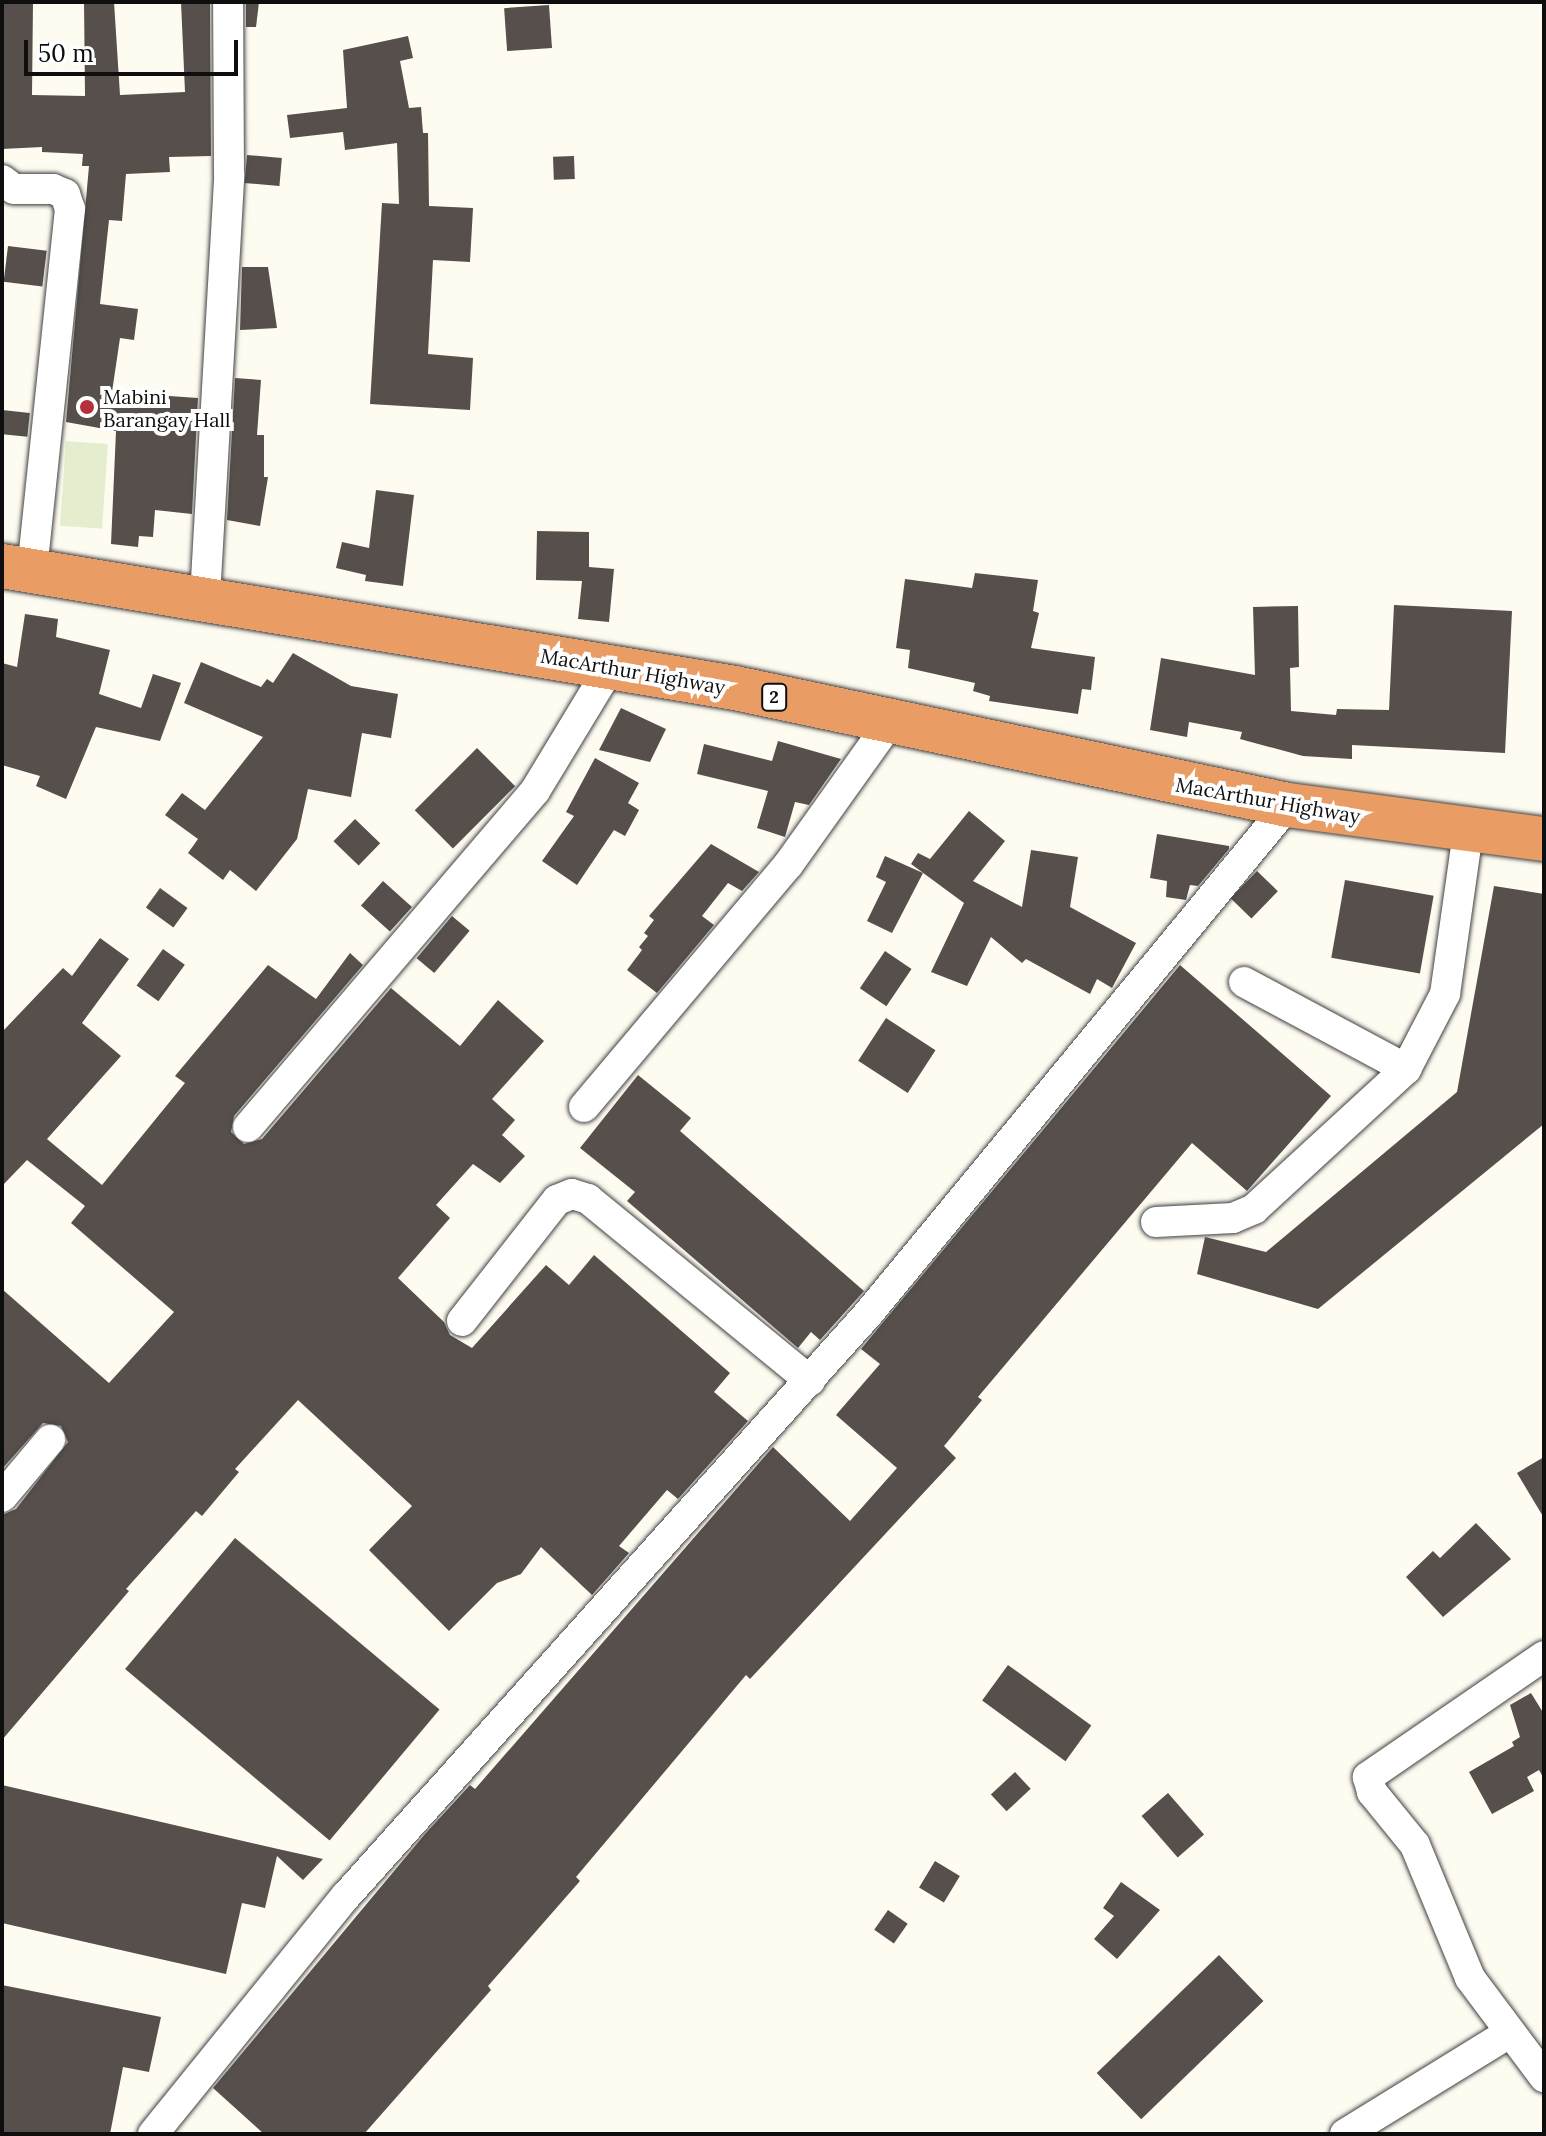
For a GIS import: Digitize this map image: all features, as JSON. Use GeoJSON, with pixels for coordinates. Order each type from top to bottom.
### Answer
{"type":"FeatureCollection","features":[{"type":"Feature","properties":{"kind":"highway","name":"MacArthur Highway"},"geometry":{"type":"LineString","coordinates":[[17,568],[610,667],[1288,805],[1468,832],[1544,839]]}},
{"type":"Feature","properties":{"kind":"street"},"geometry":{"type":"LineString","coordinates":[[205,597],[229,175],[228,2]]}},
{"type":"Feature","properties":{"kind":"street"},"geometry":{"type":"LineString","coordinates":[[2,180],[14,189],[53,189],[65,194],[70,209],[17,568]]}},
{"type":"Feature","properties":{"kind":"street"},"geometry":{"type":"LineString","coordinates":[[248,1127],[535,791],[610,667]]}},
{"type":"Feature","properties":{"kind":"street"},"geometry":{"type":"LineString","coordinates":[[584,1107],[788,865],[890,722]]}},
{"type":"Feature","properties":{"kind":"street"},"geometry":{"type":"LineString","coordinates":[[153,2134],[346,1896],[810,1381],[1288,805]]}},
{"type":"Feature","properties":{"kind":"street"},"geometry":{"type":"LineString","coordinates":[[1156,1222],[1233,1218],[1254,1209],[1406,1069],[1445,994],[1468,832]]}},
{"type":"Feature","properties":{"kind":"street"},"geometry":{"type":"LineString","coordinates":[[1244,982],[1406,1069]]}},
{"type":"Feature","properties":{"kind":"street"},"geometry":{"type":"LineString","coordinates":[[462,1321],[557,1200],[572,1194],[588,1199],[810,1381]]}},
{"type":"Feature","properties":{"kind":"street"},"geometry":{"type":"LineString","coordinates":[[2,1497],[50,1440]]}},
{"type":"Feature","properties":{"kind":"street"},"geometry":{"type":"LineString","coordinates":[[1544,1656],[1368,1777],[1372,1792],[1415,1845],[1459,1958],[1509,2033],[1544,2077]]}},
{"type":"Feature","properties":{"kind":"street"},"geometry":{"type":"LineString","coordinates":[[1345,2134],[1509,2033]]}},
{"type":"Feature","properties":{"kind":"green space"},"geometry":{"type":"Polygon","coordinates":[[[66,441],[108,444],[102,529],[60,526],[66,441]]]}},
{"type":"Feature","properties":{"kind":"building"},"geometry":{"type":"Polygon","coordinates":[[[2,2],[33,2],[32,95],[85,96],[84,2],[114,2],[120,95],[185,92],[181,2],[210,2],[211,156],[169,157],[170,172],[126,174],[122,221],[109,220],[100,304],[138,309],[134,340],[120,338],[112,392],[198,398],[192,514],[155,510],[153,537],[139,536],[138,547],[111,544],[116,431],[66,422],[89,166],[82,166],[83,154],[42,152],[42,147],[2,149],[2,2]]]}},
{"type":"Feature","properties":{"kind":"building"},"geometry":{"type":"Polygon","coordinates":[[[246,2],[259,2],[256,27],[246,27],[246,2]]]}},
{"type":"Feature","properties":{"kind":"building"},"geometry":{"type":"Polygon","coordinates":[[[549,5],[552,48],[507,51],[504,8],[549,5]]]}},
{"type":"Feature","properties":{"kind":"building"},"geometry":{"type":"Polygon","coordinates":[[[408,36],[413,58],[400,61],[409,108],[421,107],[423,133],[428,133],[429,206],[473,208],[470,262],[433,260],[428,354],[473,358],[470,410],[370,404],[382,203],[399,204],[397,143],[345,150],[343,132],[290,138],[287,115],[347,108],[343,50],[408,36]]]}},
{"type":"Feature","properties":{"kind":"building"},"geometry":{"type":"Polygon","coordinates":[[[247,155],[282,158],[279,186],[245,183],[247,155]]]}},
{"type":"Feature","properties":{"kind":"building"},"geometry":{"type":"Polygon","coordinates":[[[574,156],[575,179],[554,180],[553,157],[574,156]]]}},
{"type":"Feature","properties":{"kind":"building"},"geometry":{"type":"Polygon","coordinates":[[[8,246],[47,251],[42,286],[4,282],[8,246]]]}},
{"type":"Feature","properties":{"kind":"building"},"geometry":{"type":"Polygon","coordinates":[[[242,267],[268,267],[277,328],[240,330],[242,267]]]}},
{"type":"Feature","properties":{"kind":"building"},"geometry":{"type":"Polygon","coordinates":[[[235,378],[261,380],[257,435],[264,435],[264,477],[268,477],[260,526],[227,520],[235,378]]]}},
{"type":"Feature","properties":{"kind":"building"},"geometry":{"type":"Polygon","coordinates":[[[2,410],[30,413],[27,437],[2,434],[2,410]]]}},
{"type":"Feature","properties":{"kind":"building"},"geometry":{"type":"Polygon","coordinates":[[[376,490],[414,495],[403,586],[365,581],[366,575],[336,568],[342,542],[369,548],[376,490]]]}},
{"type":"Feature","properties":{"kind":"building"},"geometry":{"type":"Polygon","coordinates":[[[537,531],[589,532],[589,567],[614,569],[609,622],[578,619],[582,581],[536,580],[537,531]]]}},
{"type":"Feature","properties":{"kind":"building"},"geometry":{"type":"Polygon","coordinates":[[[975,573],[1038,580],[1033,611],[1039,613],[1031,648],[1095,657],[1091,690],[1082,689],[1078,714],[989,701],[990,696],[973,691],[975,683],[908,668],[910,650],[896,648],[905,579],[972,588],[975,573]]]}},
{"type":"Feature","properties":{"kind":"building"},"geometry":{"type":"Polygon","coordinates":[[[1394,605],[1512,611],[1505,753],[1352,745],[1352,759],[1303,756],[1240,739],[1242,732],[1189,722],[1187,737],[1150,730],[1161,658],[1255,675],[1253,607],[1298,606],[1299,667],[1290,668],[1291,711],[1336,715],[1337,709],[1389,710],[1394,605]]]}},
{"type":"Feature","properties":{"kind":"building"},"geometry":{"type":"Polygon","coordinates":[[[25,614],[58,619],[56,637],[110,650],[99,694],[141,708],[153,674],[181,683],[160,741],[96,727],[66,799],[36,786],[40,776],[2,765],[2,663],[17,667],[25,614]]]}},
{"type":"Feature","properties":{"kind":"building"},"geometry":{"type":"Polygon","coordinates":[[[293,653],[351,686],[398,694],[391,738],[362,733],[351,797],[308,789],[297,839],[256,891],[230,870],[223,880],[188,853],[198,839],[165,815],[182,793],[205,810],[263,737],[184,703],[201,662],[261,687],[267,679],[273,683],[293,653]]]}},
{"type":"Feature","properties":{"kind":"building"},"geometry":{"type":"Polygon","coordinates":[[[621,708],[666,729],[650,762],[599,750],[621,708]]]}},
{"type":"Feature","properties":{"kind":"building"},"geometry":{"type":"Polygon","coordinates":[[[778,741],[841,759],[809,805],[795,802],[785,837],[757,828],[768,791],[697,774],[704,744],[772,761],[778,741]]]}},
{"type":"Feature","properties":{"kind":"building"},"geometry":{"type":"Polygon","coordinates":[[[477,748],[515,786],[453,848],[415,810],[477,748]]]}},
{"type":"Feature","properties":{"kind":"building"},"geometry":{"type":"Polygon","coordinates":[[[595,758],[639,783],[628,803],[639,810],[625,836],[614,830],[577,885],[542,861],[574,816],[566,812],[595,758]]]}},
{"type":"Feature","properties":{"kind":"building"},"geometry":{"type":"Polygon","coordinates":[[[969,811],[1005,841],[973,881],[1022,907],[1031,850],[1078,857],[1070,907],[1136,943],[1112,988],[1097,979],[1090,994],[1026,959],[1022,963],[991,937],[967,986],[931,972],[964,903],[911,864],[918,853],[930,859],[969,811]]]}},
{"type":"Feature","properties":{"kind":"building"},"geometry":{"type":"Polygon","coordinates":[[[355,819],[380,843],[359,866],[333,841],[355,819]]]}},
{"type":"Feature","properties":{"kind":"building"},"geometry":{"type":"Polygon","coordinates":[[[1157,834],[1229,846],[1229,849],[1198,886],[1190,885],[1186,900],[1166,897],[1167,881],[1150,878],[1157,834]]]}},
{"type":"Feature","properties":{"kind":"building"},"geometry":{"type":"Polygon","coordinates":[[[711,844],[759,872],[742,891],[728,883],[702,916],[714,925],[657,993],[627,970],[648,936],[644,933],[654,920],[649,916],[711,844]]]}},
{"type":"Feature","properties":{"kind":"building"},"geometry":{"type":"Polygon","coordinates":[[[885,856],[923,873],[892,933],[867,921],[886,882],[876,877],[885,856]]]}},
{"type":"Feature","properties":{"kind":"building"},"geometry":{"type":"Polygon","coordinates":[[[1257,871],[1278,891],[1251,918],[1231,898],[1257,871]]]}},
{"type":"Feature","properties":{"kind":"building"},"geometry":{"type":"Polygon","coordinates":[[[1345,880],[1434,896],[1420,973],[1331,958],[1345,880]]]}},
{"type":"Feature","properties":{"kind":"building"},"geometry":{"type":"Polygon","coordinates":[[[383,881],[412,907],[390,932],[361,906],[383,881]]]}},
{"type":"Feature","properties":{"kind":"building"},"geometry":{"type":"Polygon","coordinates":[[[1494,886],[1544,894],[1544,1124],[1318,1309],[1197,1274],[1205,1237],[1266,1252],[1457,1092],[1494,886]]]}},
{"type":"Feature","properties":{"kind":"building"},"geometry":{"type":"Polygon","coordinates":[[[160,888],[188,908],[173,927],[146,907],[160,888]]]}},
{"type":"Feature","properties":{"kind":"building"},"geometry":{"type":"Polygon","coordinates":[[[452,916],[470,931],[434,973],[417,958],[452,916]]]}},
{"type":"Feature","properties":{"kind":"building"},"geometry":{"type":"Polygon","coordinates":[[[100,938],[129,959],[82,1023],[121,1056],[47,1139],[102,1185],[185,1083],[175,1076],[268,965],[316,999],[350,953],[363,965],[234,1116],[231,1132],[244,1144],[262,1139],[391,988],[460,1046],[498,1000],[544,1041],[492,1099],[515,1120],[502,1135],[525,1156],[500,1183],[473,1164],[436,1205],[450,1218],[398,1278],[444,1322],[450,1335],[472,1348],[546,1265],[569,1285],[594,1255],[730,1373],[714,1392],[748,1421],[678,1499],[667,1490],[619,1546],[629,1553],[592,1595],[541,1547],[521,1574],[497,1583],[449,1631],[369,1550],[412,1506],[298,1400],[235,1469],[239,1472],[202,1516],[196,1511],[126,1589],[129,1591],[2,1740],[2,1515],[16,1509],[68,1442],[61,1426],[43,1423],[2,1469],[2,1289],[109,1383],[174,1312],[71,1223],[85,1206],[27,1160],[2,1186],[2,1032],[63,968],[72,976],[100,938]]]}},
{"type":"Feature","properties":{"kind":"building"},"geometry":{"type":"Polygon","coordinates":[[[163,949],[185,965],[158,1001],[137,985],[163,949]]]}},
{"type":"Feature","properties":{"kind":"building"},"geometry":{"type":"Polygon","coordinates":[[[885,951],[912,969],[886,1006],[860,988],[885,951]]]}},
{"type":"Feature","properties":{"kind":"building"},"geometry":{"type":"Polygon","coordinates":[[[1180,965],[1331,1096],[1247,1191],[1192,1143],[978,1397],[982,1400],[944,1446],[956,1458],[750,1679],[746,1675],[576,1877],[580,1881],[488,1986],[491,1990],[364,2134],[264,2134],[213,2088],[425,1834],[470,1785],[475,1789],[773,1447],[850,1521],[897,1468],[836,1415],[880,1364],[861,1349],[1180,965]]]}},
{"type":"Feature","properties":{"kind":"building"},"geometry":{"type":"Polygon","coordinates":[[[886,1018],[935,1050],[908,1093],[858,1061],[886,1018]]]}},
{"type":"Feature","properties":{"kind":"building"},"geometry":{"type":"Polygon","coordinates":[[[638,1075],[691,1118],[680,1131],[864,1291],[820,1340],[811,1332],[798,1348],[627,1201],[635,1192],[580,1148],[638,1075]]]}},
{"type":"Feature","properties":{"kind":"building"},"geometry":{"type":"Polygon","coordinates":[[[1544,1457],[1544,1518],[1517,1473],[1544,1457]]]}},
{"type":"Feature","properties":{"kind":"building"},"geometry":{"type":"Polygon","coordinates":[[[1476,1523],[1511,1559],[1443,1617],[1406,1577],[1433,1551],[1440,1558],[1476,1523]]]}},
{"type":"Feature","properties":{"kind":"building"},"geometry":{"type":"Polygon","coordinates":[[[235,1538],[440,1710],[330,1841],[125,1669],[235,1538]]]}},
{"type":"Feature","properties":{"kind":"building"},"geometry":{"type":"Polygon","coordinates":[[[1008,1665],[1091,1726],[1065,1761],[982,1701],[1008,1665]]]}},
{"type":"Feature","properties":{"kind":"building"},"geometry":{"type":"Polygon","coordinates":[[[1531,1693],[1544,1714],[1544,1779],[1539,1770],[1527,1777],[1534,1791],[1492,1814],[1469,1772],[1514,1746],[1512,1742],[1520,1737],[1510,1705],[1531,1693]]]}},
{"type":"Feature","properties":{"kind":"building"},"geometry":{"type":"Polygon","coordinates":[[[1015,1772],[1031,1789],[1007,1811],[991,1795],[1015,1772]]]}},
{"type":"Feature","properties":{"kind":"building"},"geometry":{"type":"Polygon","coordinates":[[[2,1785],[323,1859],[303,1880],[277,1856],[265,1908],[242,1903],[226,1974],[2,1923],[2,1785]]]}},
{"type":"Feature","properties":{"kind":"building"},"geometry":{"type":"Polygon","coordinates":[[[1168,1793],[1204,1835],[1178,1857],[1142,1816],[1168,1793]]]}},
{"type":"Feature","properties":{"kind":"building"},"geometry":{"type":"Polygon","coordinates":[[[935,1861],[960,1876],[944,1903],[919,1888],[935,1861]]]}},
{"type":"Feature","properties":{"kind":"building"},"geometry":{"type":"Polygon","coordinates":[[[1121,1882],[1160,1910],[1117,1959],[1094,1939],[1114,1916],[1103,1908],[1121,1882]]]}},
{"type":"Feature","properties":{"kind":"building"},"geometry":{"type":"Polygon","coordinates":[[[888,1910],[908,1924],[894,1943],[874,1930],[888,1910]]]}},
{"type":"Feature","properties":{"kind":"building"},"geometry":{"type":"Polygon","coordinates":[[[1219,1955],[1263,2001],[1141,2119],[1097,2073],[1219,1955]]]}},
{"type":"Feature","properties":{"kind":"building"},"geometry":{"type":"Polygon","coordinates":[[[2,1985],[161,2017],[149,2072],[123,2067],[110,2134],[2,2134],[2,1985]]]}},
{"type":"Feature","properties":{"kind":"place","name":"Mabini Barangay Hall"},"geometry":{"type":"Point","coordinates":[87,407]}}]}
